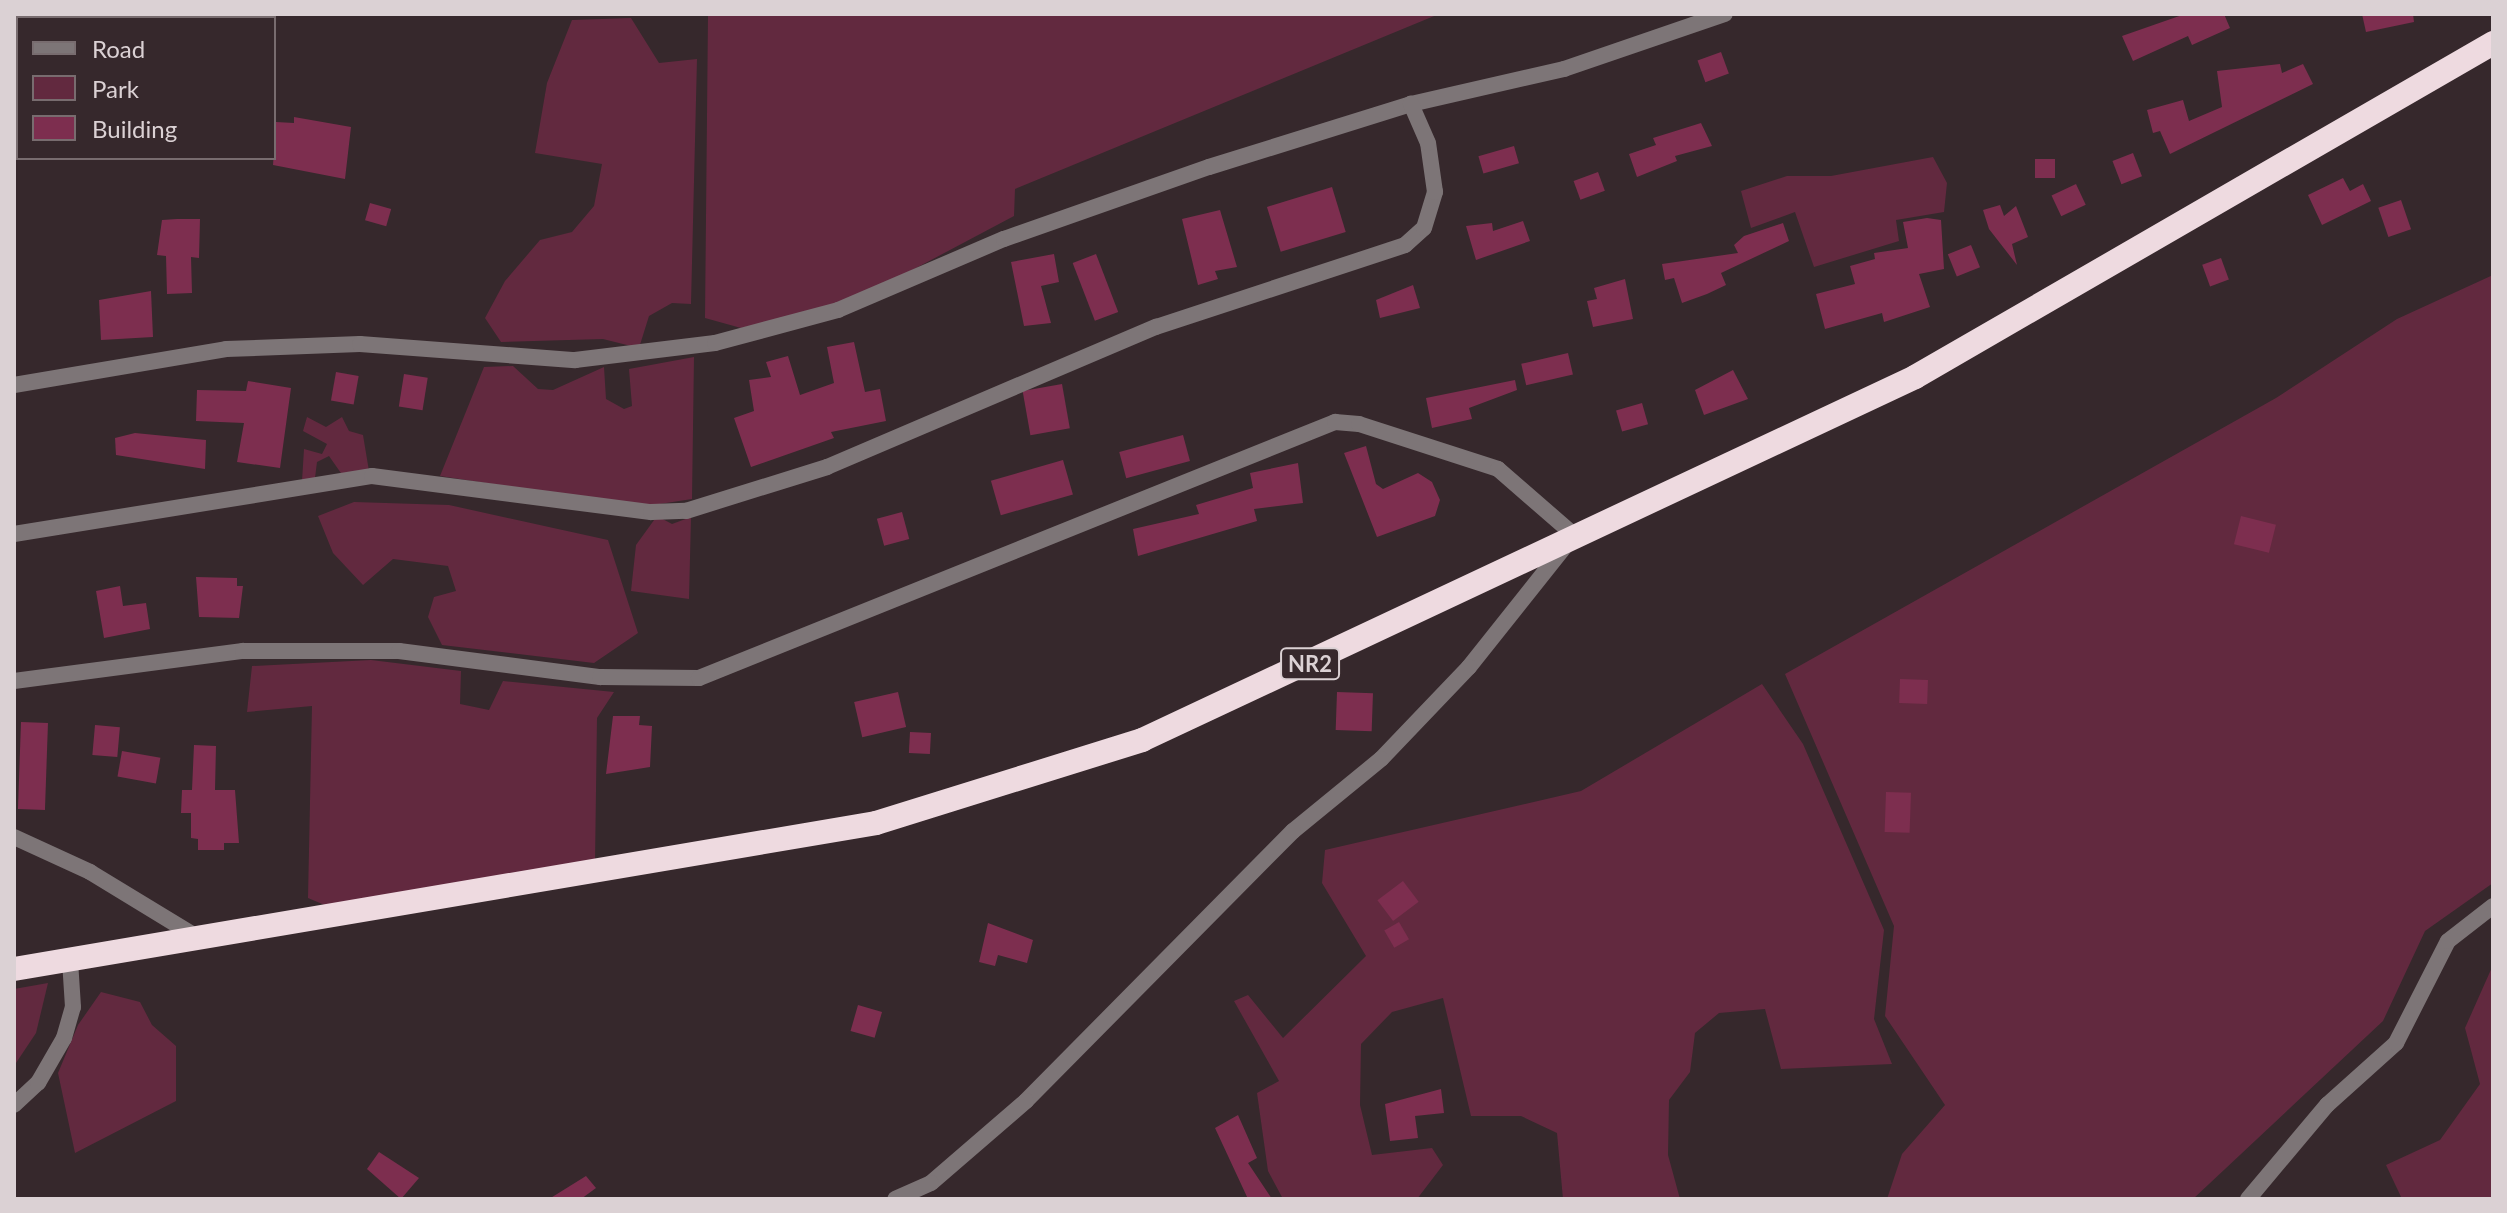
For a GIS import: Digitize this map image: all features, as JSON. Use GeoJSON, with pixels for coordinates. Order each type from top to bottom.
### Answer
{"type":"FeatureCollection","features":[{"type":"Feature","properties":{"kind":"highway","name":"NR2"},"geometry":{"type":"LineString","coordinates":[[14,969],[192,934],[690,858],[876,823],[1033,778],[1142,740],[1422,613],[1574,535],[1915,377],[2493,43]]}},
{"type":"Feature","properties":{"kind":"street"},"geometry":{"type":"LineString","coordinates":[[14,385],[226,349],[360,344],[575,360],[715,343],[838,310],[1016,234],[1411,104],[1564,69],[1725,14]]}},
{"type":"Feature","properties":{"kind":"street"},"geometry":{"type":"LineString","coordinates":[[14,534],[372,476],[651,512],[686,511],[827,467],[1156,327],[1405,245],[1424,228],[1435,192],[1428,143],[1411,104]]}},
{"type":"Feature","properties":{"kind":"street"},"geometry":{"type":"LineString","coordinates":[[14,681],[243,651],[399,651],[600,677],[699,678],[1335,422],[1359,424],[1498,469],[1574,535],[1469,667],[1381,759],[1293,831],[1026,1101],[931,1183],[895,1199]]}},
{"type":"Feature","properties":{"kind":"street"},"geometry":{"type":"LineString","coordinates":[[14,837],[90,872],[192,934]]}},
{"type":"Feature","properties":{"kind":"street"},"geometry":{"type":"LineString","coordinates":[[2248,1199],[2327,1105],[2396,1043],[2448,941],[2493,906]]}},
{"type":"Feature","properties":{"kind":"street"},"geometry":{"type":"LineString","coordinates":[[14,1105],[38,1083],[64,1038],[73,1007],[70,960]]}},
{"type":"Feature","properties":{"kind":"green space"},"geometry":{"type":"Polygon","coordinates":[[[708,14],[1439,14],[1015,189],[1014,216],[884,285],[819,311],[741,328],[705,318],[708,14]]]}},
{"type":"Feature","properties":{"kind":"green space"},"geometry":{"type":"Polygon","coordinates":[[[631,18],[659,63],[697,59],[691,304],[672,303],[649,316],[639,348],[603,339],[501,342],[485,318],[505,281],[540,240],[572,232],[594,206],[602,164],[535,153],[547,83],[572,20],[631,18]]]}},
{"type":"Feature","properties":{"kind":"green space"},"geometry":{"type":"Polygon","coordinates":[[[1933,157],[1947,183],[1944,212],[1896,220],[1899,241],[1814,267],[1795,212],[1751,228],[1741,191],[1787,176],[1831,176],[1933,157]]]}},
{"type":"Feature","properties":{"kind":"green space"},"geometry":{"type":"Polygon","coordinates":[[[2493,275],[2493,883],[2425,931],[2383,1021],[2193,1199],[1887,1199],[1902,1154],[1945,1105],[1885,1016],[1894,926],[1785,674],[2276,398],[2397,319],[2493,275]]]}},
{"type":"Feature","properties":{"kind":"green space"},"geometry":{"type":"Polygon","coordinates":[[[694,357],[692,499],[640,507],[440,476],[484,367],[513,366],[538,389],[553,390],[604,367],[606,399],[624,409],[632,406],[629,369],[694,357]]]}},
{"type":"Feature","properties":{"kind":"green space"},"geometry":{"type":"Polygon","coordinates":[[[307,417],[326,427],[342,417],[349,431],[363,435],[369,471],[343,476],[329,456],[317,462],[315,478],[302,481],[304,449],[322,454],[327,444],[303,431],[307,417]]]}},
{"type":"Feature","properties":{"kind":"green space"},"geometry":{"type":"Polygon","coordinates":[[[354,502],[449,505],[608,540],[638,633],[594,663],[442,645],[428,617],[434,597],[456,591],[448,566],[393,559],[363,585],[333,553],[318,516],[354,502]]]}},
{"type":"Feature","properties":{"kind":"green space"},"geometry":{"type":"Polygon","coordinates":[[[657,516],[672,524],[691,517],[689,599],[631,591],[636,545],[657,516]]]}},
{"type":"Feature","properties":{"kind":"green space"},"geometry":{"type":"Polygon","coordinates":[[[371,660],[461,671],[460,704],[489,710],[503,681],[614,692],[597,718],[595,863],[327,906],[308,898],[312,706],[247,712],[252,666],[371,660]]]}},
{"type":"Feature","properties":{"kind":"green space"},"geometry":{"type":"Polygon","coordinates":[[[1762,684],[1803,744],[1884,930],[1874,1019],[1892,1064],[1781,1069],[1765,1009],[1719,1013],[1695,1033],[1690,1072],[1669,1100],[1668,1155],[1680,1199],[1563,1199],[1557,1133],[1521,1116],[1471,1116],[1443,998],[1392,1012],[1361,1044],[1360,1105],[1372,1155],[1432,1148],[1443,1165],[1417,1199],[1283,1199],[1268,1171],[1257,1093],[1279,1081],[1234,1001],[1248,995],[1283,1038],[1366,956],[1322,883],[1325,850],[1581,791],[1762,684]]]}},
{"type":"Feature","properties":{"kind":"green space"},"geometry":{"type":"Polygon","coordinates":[[[2493,965],[2493,1199],[2402,1199],[2386,1165],[2440,1140],[2480,1084],[2465,1028],[2493,965]]]}},
{"type":"Feature","properties":{"kind":"green space"},"geometry":{"type":"Polygon","coordinates":[[[48,983],[36,1033],[14,1066],[14,989],[48,983]]]}},
{"type":"Feature","properties":{"kind":"green space"},"geometry":{"type":"Polygon","coordinates":[[[101,992],[140,1002],[152,1025],[176,1046],[176,1101],[75,1153],[58,1073],[78,1025],[101,992]]]}},
{"type":"Feature","properties":{"kind":"building"},"geometry":{"type":"Polygon","coordinates":[[[2185,14],[2224,14],[2230,28],[2192,45],[2188,36],[2133,61],[2122,36],[2185,14]]]}},
{"type":"Feature","properties":{"kind":"building"},"geometry":{"type":"Polygon","coordinates":[[[2362,14],[2413,14],[2414,22],[2366,32],[2362,14]]]}},
{"type":"Feature","properties":{"kind":"building"},"geometry":{"type":"Polygon","coordinates":[[[1721,52],[1729,74],[1705,82],[1698,61],[1721,52]]]}},
{"type":"Feature","properties":{"kind":"building"},"geometry":{"type":"Polygon","coordinates":[[[2280,64],[2282,73],[2303,64],[2313,84],[2170,154],[2160,131],[2153,133],[2147,110],[2183,100],[2189,121],[2222,107],[2217,71],[2280,64]]]}},
{"type":"Feature","properties":{"kind":"building"},"geometry":{"type":"Polygon","coordinates":[[[294,117],[351,127],[345,179],[273,165],[276,160],[276,122],[294,123],[294,117]]]}},
{"type":"Feature","properties":{"kind":"building"},"geometry":{"type":"Polygon","coordinates":[[[1701,123],[1712,146],[1675,156],[1677,161],[1637,177],[1629,154],[1656,145],[1653,138],[1701,123]]]}},
{"type":"Feature","properties":{"kind":"building"},"geometry":{"type":"Polygon","coordinates":[[[1514,146],[1519,163],[1483,174],[1478,156],[1514,146]]]}},
{"type":"Feature","properties":{"kind":"building"},"geometry":{"type":"Polygon","coordinates":[[[2133,153],[2142,176],[2121,184],[2112,161],[2133,153]]]}},
{"type":"Feature","properties":{"kind":"building"},"geometry":{"type":"Polygon","coordinates":[[[2035,159],[2055,159],[2055,178],[2035,178],[2035,159]]]}},
{"type":"Feature","properties":{"kind":"building"},"geometry":{"type":"Polygon","coordinates":[[[1598,172],[1605,191],[1580,200],[1574,181],[1598,172]]]}},
{"type":"Feature","properties":{"kind":"building"},"geometry":{"type":"Polygon","coordinates":[[[2343,178],[2350,191],[2363,184],[2371,201],[2322,225],[2308,195],[2343,178]]]}},
{"type":"Feature","properties":{"kind":"building"},"geometry":{"type":"Polygon","coordinates":[[[2076,184],[2086,205],[2061,216],[2052,195],[2076,184]]]}},
{"type":"Feature","properties":{"kind":"building"},"geometry":{"type":"Polygon","coordinates":[[[1332,187],[1346,232],[1281,252],[1267,207],[1332,187]]]}},
{"type":"Feature","properties":{"kind":"building"},"geometry":{"type":"Polygon","coordinates":[[[2401,200],[2411,229],[2388,237],[2378,208],[2401,200]]]}},
{"type":"Feature","properties":{"kind":"building"},"geometry":{"type":"Polygon","coordinates":[[[370,203],[391,209],[386,226],[365,220],[370,203]]]}},
{"type":"Feature","properties":{"kind":"building"},"geometry":{"type":"Polygon","coordinates":[[[2000,205],[2004,216],[2016,206],[2028,237],[2012,244],[2017,265],[1989,229],[1983,210],[2000,205]]]}},
{"type":"Feature","properties":{"kind":"building"},"geometry":{"type":"Polygon","coordinates":[[[1220,210],[1237,267],[1215,271],[1218,279],[1198,285],[1182,219],[1220,210]]]}},
{"type":"Feature","properties":{"kind":"building"},"geometry":{"type":"Polygon","coordinates":[[[1927,218],[1941,220],[1944,269],[1919,274],[1930,307],[1884,322],[1882,313],[1825,329],[1816,294],[1855,284],[1850,266],[1875,259],[1874,253],[1908,248],[1903,222],[1927,218]]]}},
{"type":"Feature","properties":{"kind":"building"},"geometry":{"type":"Polygon","coordinates":[[[200,219],[199,258],[191,257],[192,293],[167,294],[166,256],[157,255],[162,220],[200,219]]]}},
{"type":"Feature","properties":{"kind":"building"},"geometry":{"type":"Polygon","coordinates":[[[1523,221],[1530,241],[1476,260],[1466,226],[1492,223],[1493,231],[1523,221]]]}},
{"type":"Feature","properties":{"kind":"building"},"geometry":{"type":"Polygon","coordinates":[[[1783,223],[1789,241],[1721,273],[1726,285],[1682,303],[1674,278],[1665,280],[1662,264],[1738,253],[1734,245],[1744,236],[1783,223]]]}},
{"type":"Feature","properties":{"kind":"building"},"geometry":{"type":"Polygon","coordinates":[[[1971,245],[1980,267],[1957,277],[1948,254],[1971,245]]]}},
{"type":"Feature","properties":{"kind":"building"},"geometry":{"type":"Polygon","coordinates":[[[1054,254],[1059,282],[1041,286],[1051,323],[1024,326],[1011,262],[1054,254]]]}},
{"type":"Feature","properties":{"kind":"building"},"geometry":{"type":"Polygon","coordinates":[[[1096,254],[1118,312],[1095,321],[1073,263],[1096,254]]]}},
{"type":"Feature","properties":{"kind":"building"},"geometry":{"type":"Polygon","coordinates":[[[2221,258],[2229,280],[2210,286],[2202,265],[2221,258]]]}},
{"type":"Feature","properties":{"kind":"building"},"geometry":{"type":"Polygon","coordinates":[[[1625,279],[1633,319],[1593,327],[1587,301],[1597,299],[1594,288],[1625,279]]]}},
{"type":"Feature","properties":{"kind":"building"},"geometry":{"type":"Polygon","coordinates":[[[1413,285],[1420,308],[1380,318],[1376,300],[1413,285]]]}},
{"type":"Feature","properties":{"kind":"building"},"geometry":{"type":"Polygon","coordinates":[[[151,291],[153,337],[101,340],[99,300],[151,291]]]}},
{"type":"Feature","properties":{"kind":"building"},"geometry":{"type":"Polygon","coordinates":[[[854,342],[865,392],[880,389],[886,421],[831,432],[834,438],[751,467],[734,418],[754,411],[749,380],[771,377],[766,362],[788,356],[800,395],[834,383],[827,347],[854,342]]]}},
{"type":"Feature","properties":{"kind":"building"},"geometry":{"type":"Polygon","coordinates":[[[1568,353],[1573,374],[1526,385],[1521,364],[1568,353]]]}},
{"type":"Feature","properties":{"kind":"building"},"geometry":{"type":"Polygon","coordinates":[[[1733,370],[1748,399],[1704,415],[1695,390],[1733,370]]]}},
{"type":"Feature","properties":{"kind":"building"},"geometry":{"type":"Polygon","coordinates":[[[336,372],[359,376],[354,405],[331,401],[336,372]]]}},
{"type":"Feature","properties":{"kind":"building"},"geometry":{"type":"Polygon","coordinates":[[[404,374],[428,378],[423,410],[399,407],[404,374]]]}},
{"type":"Feature","properties":{"kind":"building"},"geometry":{"type":"Polygon","coordinates":[[[1515,380],[1517,390],[1469,408],[1472,419],[1432,428],[1426,398],[1515,380]]]}},
{"type":"Feature","properties":{"kind":"building"},"geometry":{"type":"Polygon","coordinates":[[[248,381],[291,388],[280,468],[237,462],[244,423],[196,421],[197,390],[246,391],[248,381]]]}},
{"type":"Feature","properties":{"kind":"building"},"geometry":{"type":"Polygon","coordinates":[[[1062,384],[1070,428],[1030,435],[1023,391],[1062,384]]]}},
{"type":"Feature","properties":{"kind":"building"},"geometry":{"type":"Polygon","coordinates":[[[1642,403],[1648,424],[1622,432],[1616,410],[1642,403]]]}},
{"type":"Feature","properties":{"kind":"building"},"geometry":{"type":"Polygon","coordinates":[[[135,433],[206,440],[205,469],[116,455],[115,438],[135,433]]]}},
{"type":"Feature","properties":{"kind":"building"},"geometry":{"type":"Polygon","coordinates":[[[1183,435],[1190,461],[1126,478],[1119,452],[1183,435]]]}},
{"type":"Feature","properties":{"kind":"building"},"geometry":{"type":"Polygon","coordinates":[[[1366,446],[1376,484],[1383,489],[1418,473],[1432,482],[1440,500],[1435,516],[1377,537],[1344,453],[1366,446]]]}},
{"type":"Feature","properties":{"kind":"building"},"geometry":{"type":"Polygon","coordinates":[[[1063,460],[1073,495],[1001,515],[991,481],[1063,460]]]}},
{"type":"Feature","properties":{"kind":"building"},"geometry":{"type":"Polygon","coordinates":[[[1298,463],[1303,503],[1254,509],[1257,521],[1138,556],[1133,529],[1199,514],[1196,505],[1253,488],[1250,473],[1298,463]]]}},
{"type":"Feature","properties":{"kind":"building"},"geometry":{"type":"Polygon","coordinates":[[[902,512],[909,539],[884,546],[877,519],[902,512]]]}},
{"type":"Feature","properties":{"kind":"building"},"geometry":{"type":"Polygon","coordinates":[[[2241,516],[2276,525],[2269,553],[2234,544],[2241,516]]]}},
{"type":"Feature","properties":{"kind":"building"},"geometry":{"type":"Polygon","coordinates":[[[196,577],[237,578],[237,586],[243,586],[239,618],[199,617],[196,577]]]}},
{"type":"Feature","properties":{"kind":"building"},"geometry":{"type":"Polygon","coordinates":[[[120,586],[123,606],[146,603],[150,629],[104,638],[96,591],[120,586]]]}},
{"type":"Feature","properties":{"kind":"building"},"geometry":{"type":"Polygon","coordinates":[[[1900,679],[1928,680],[1927,704],[1899,703],[1900,679]]]}},
{"type":"Feature","properties":{"kind":"building"},"geometry":{"type":"Polygon","coordinates":[[[898,692],[906,727],[862,737],[854,702],[898,692]]]}},
{"type":"Feature","properties":{"kind":"building"},"geometry":{"type":"Polygon","coordinates":[[[1337,692],[1373,693],[1372,731],[1336,730],[1337,692]]]}},
{"type":"Feature","properties":{"kind":"building"},"geometry":{"type":"Polygon","coordinates":[[[613,716],[640,716],[639,725],[652,726],[650,767],[606,774],[613,716]]]}},
{"type":"Feature","properties":{"kind":"building"},"geometry":{"type":"Polygon","coordinates":[[[21,722],[48,723],[45,810],[18,809],[21,722]]]}},
{"type":"Feature","properties":{"kind":"building"},"geometry":{"type":"Polygon","coordinates":[[[95,725],[120,727],[117,757],[92,755],[95,725]]]}},
{"type":"Feature","properties":{"kind":"building"},"geometry":{"type":"Polygon","coordinates":[[[910,732],[931,733],[930,754],[909,753],[910,732]]]}},
{"type":"Feature","properties":{"kind":"building"},"geometry":{"type":"Polygon","coordinates":[[[194,745],[216,746],[215,790],[235,790],[239,843],[224,843],[224,850],[198,850],[198,839],[191,838],[191,813],[181,813],[182,790],[192,790],[194,745]]]}},
{"type":"Feature","properties":{"kind":"building"},"geometry":{"type":"Polygon","coordinates":[[[122,751],[160,758],[156,783],[117,777],[122,751]]]}},
{"type":"Feature","properties":{"kind":"building"},"geometry":{"type":"Polygon","coordinates":[[[1886,792],[1911,793],[1910,833],[1885,832],[1886,792]]]}},
{"type":"Feature","properties":{"kind":"building"},"geometry":{"type":"Polygon","coordinates":[[[1403,881],[1419,902],[1393,921],[1377,900],[1403,881]]]}},
{"type":"Feature","properties":{"kind":"building"},"geometry":{"type":"Polygon","coordinates":[[[1399,922],[1409,939],[1394,948],[1384,931],[1399,922]]]}},
{"type":"Feature","properties":{"kind":"building"},"geometry":{"type":"Polygon","coordinates":[[[988,923],[1033,940],[1027,963],[998,955],[995,966],[979,962],[988,923]]]}},
{"type":"Feature","properties":{"kind":"building"},"geometry":{"type":"Polygon","coordinates":[[[858,1005],[882,1012],[875,1038],[851,1031],[858,1005]]]}},
{"type":"Feature","properties":{"kind":"building"},"geometry":{"type":"Polygon","coordinates":[[[1441,1089],[1444,1113],[1415,1116],[1418,1138],[1390,1141],[1385,1104],[1441,1089]]]}},
{"type":"Feature","properties":{"kind":"building"},"geometry":{"type":"Polygon","coordinates":[[[1238,1115],[1257,1158],[1248,1163],[1272,1199],[1248,1199],[1215,1128],[1238,1115]]]}},
{"type":"Feature","properties":{"kind":"building"},"geometry":{"type":"Polygon","coordinates":[[[379,1152],[419,1178],[401,1199],[367,1169],[379,1152]]]}},
{"type":"Feature","properties":{"kind":"building"},"geometry":{"type":"Polygon","coordinates":[[[586,1176],[596,1188],[581,1199],[549,1199],[586,1176]]]}}]}
